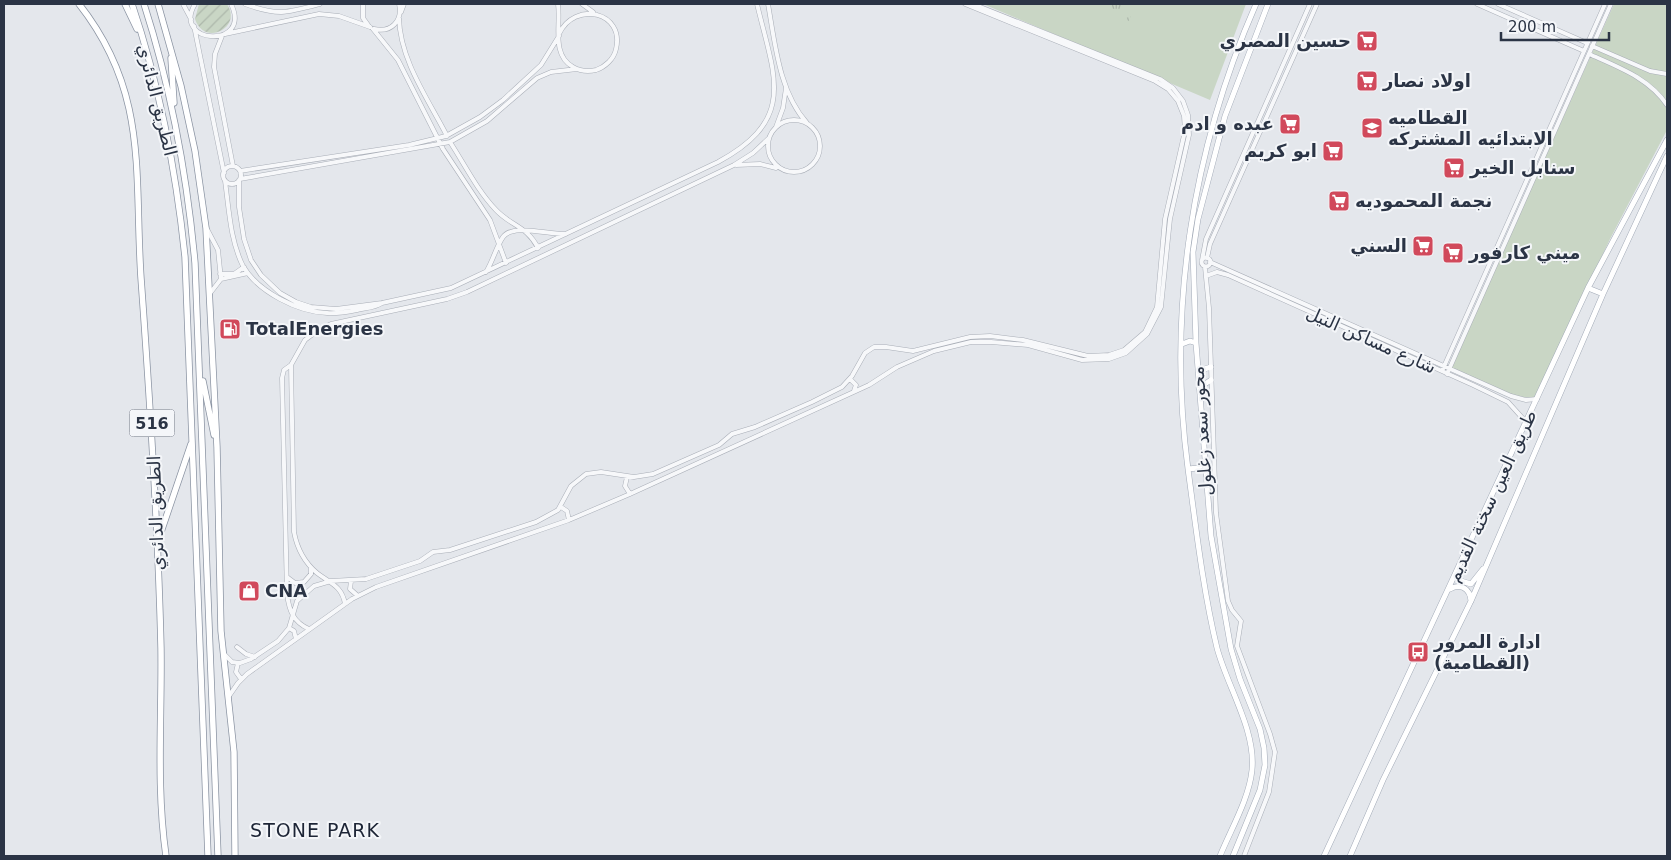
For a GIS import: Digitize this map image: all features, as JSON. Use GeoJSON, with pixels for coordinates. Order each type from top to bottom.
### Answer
{"type":"FeatureCollection","features":[{"type":"Feature","properties":{"kind":"highway","name":"الطريق الدائري"},"geometry":{"type":"LineString","coordinates":[[79,4],[100,34],[116,65],[126,94],[134,131],[158,545],[161,651],[159,781],[166,856]]}},
{"type":"Feature","properties":{"kind":"highway","name":"516"},"geometry":{"type":"LineString","coordinates":[[125,4],[143,39]]}},
{"type":"Feature","properties":{"kind":"highway","name":"الطريق الدائري"},"geometry":{"type":"LineString","coordinates":[[132,4],[164,116],[180,209],[188,306],[208,856]]}},
{"type":"Feature","properties":{"kind":"highway","name":"الطريق الدائري"},"geometry":{"type":"LineString","coordinates":[[144,4],[164,72],[192,222],[200,372],[208,640],[218,856]]}},
{"type":"Feature","properties":{"kind":"highway","name":"الطريق الدائري"},"geometry":{"type":"LineString","coordinates":[[158,4],[171,45],[195,151],[206,228],[211,292],[217,447],[221,631],[234,752],[234,856]]}},
{"type":"Feature","properties":{"kind":"highway"},"geometry":{"type":"LineString","coordinates":[[171,45],[174,120]]}},
{"type":"Feature","properties":{"kind":"highway"},"geometry":{"type":"LineString","coordinates":[[200,372],[217,447]]}},
{"type":"Feature","properties":{"kind":"highway"},"geometry":{"type":"LineString","coordinates":[[158,545],[193,438]]}},
{"type":"Feature","properties":{"kind":"main road","name":"محور سعد زغلول"},"geometry":{"type":"LineString","coordinates":[[1220,856],[1247,792],[1252,757],[1248,734],[1224,672],[1215,638],[1188,469],[1182,412],[1185,259],[1190,220],[1218,102],[1256,4]]}},
{"type":"Feature","properties":{"kind":"main road","name":"محور سعد زغلول"},"geometry":{"type":"LineString","coordinates":[[1233,856],[1260,790],[1265,765],[1264,748],[1260,729],[1240,679],[1227,634],[1208,518],[1206,462],[1199,388],[1192,266],[1198,219],[1224,116],[1268,4]]}},
{"type":"Feature","properties":{"kind":"main road"},"geometry":{"type":"LineString","coordinates":[[1238,49],[1243,53],[1249,51]]}},
{"type":"Feature","properties":{"kind":"main road","name":"طريق العين سخنة القديم"},"geometry":{"type":"LineString","coordinates":[[1324,856],[1450,589],[1588,288],[1667,140]]}},
{"type":"Feature","properties":{"kind":"main road","name":"طريق العين سخنة القديم"},"geometry":{"type":"LineString","coordinates":[[1350,856],[1396,753],[1471,601],[1603,294],[1667,156]]}},
{"type":"Feature","properties":{"kind":"main road"},"geometry":{"type":"LineString","coordinates":[[1588,288],[1603,294]]}},
{"type":"Feature","properties":{"kind":"main road"},"geometry":{"type":"LineString","coordinates":[[1182,344],[1190,341],[1196,343]]}},
{"type":"Feature","properties":{"kind":"main road"},"geometry":{"type":"LineString","coordinates":[[1198,370],[1211,367]]}},
{"type":"Feature","properties":{"kind":"main road"},"geometry":{"type":"LineString","coordinates":[[1199,388],[1211,380]]}},
{"type":"Feature","properties":{"kind":"main road"},"geometry":{"type":"LineString","coordinates":[[1188,469],[1198,468],[1206,462]]}},
{"type":"Feature","properties":{"kind":"main road"},"geometry":{"type":"LineString","coordinates":[[1457,573],[1462,583],[1471,584],[1486,566]]}},
{"type":"Feature","properties":{"kind":"main road"},"geometry":{"type":"LineString","coordinates":[[1450,589],[1459,586],[1466,588],[1470,594],[1471,601]]}},
{"type":"Feature","properties":{"kind":"street"},"geometry":{"type":"LineString","coordinates":[[183,4],[194,26],[224,173],[234,241],[244,267],[248,273],[274,294],[312,312],[342,313],[382,303]]}},
{"type":"Feature","properties":{"kind":"street"},"geometry":{"type":"LineString","coordinates":[[191,19],[195,4]]}},
{"type":"Feature","properties":{"kind":"street"},"geometry":{"type":"LineString","coordinates":[[231,4],[235,17],[230,30],[224,35],[215,54],[214,67],[233,166],[240,171],[446,136],[480,117],[538,69],[548,56],[569,19],[584,12],[593,12]]}},
{"type":"Feature","properties":{"kind":"street"},"geometry":{"type":"LineString","coordinates":[[245,4],[269,12],[291,11],[320,4]]}},
{"type":"Feature","properties":{"kind":"street"},"geometry":{"type":"LineString","coordinates":[[363,4],[363,18],[398,60],[441,145],[486,213],[506,263]]}},
{"type":"Feature","properties":{"kind":"street"},"geometry":{"type":"LineString","coordinates":[[400,4],[401,40],[446,136],[494,208],[506,219],[526,230],[538,248]]}},
{"type":"Feature","properties":{"kind":"street"},"geometry":{"type":"LineString","coordinates":[[194,26],[206,37],[224,35],[293,18],[331,14],[372,28],[389,29],[400,16],[404,4]]}},
{"type":"Feature","properties":{"kind":"street"},"geometry":{"type":"LineString","coordinates":[[558,4],[560,53],[570,65],[577,69]]}},
{"type":"Feature","properties":{"kind":"street"},"geometry":{"type":"LineString","coordinates":[[225,180],[232,184],[240,180],[441,145],[450,142],[487,121],[537,78],[551,72],[577,69],[597,70],[610,61],[616,50],[617,38],[612,24],[607,19],[582,4]]}},
{"type":"Feature","properties":{"kind":"street"},"geometry":{"type":"LineString","coordinates":[[240,171],[240,218],[247,250],[256,267],[273,287],[296,302],[319,309],[346,308],[382,303],[445,290],[485,273],[718,162],[737,152],[758,134],[768,119],[775,93],[773,72],[757,4]]}},
{"type":"Feature","properties":{"kind":"street"},"geometry":{"type":"LineString","coordinates":[[734,165],[760,164],[789,172],[800,172],[810,167],[820,152],[819,140],[794,107],[786,86],[768,4]]}},
{"type":"Feature","properties":{"kind":"street"},"geometry":{"type":"LineString","coordinates":[[224,654],[230,660],[238,663],[255,657],[278,641],[289,628],[295,605],[302,594],[318,584],[331,581],[366,579],[420,561],[433,552],[450,550],[536,522],[553,514],[560,507],[571,486],[586,474],[601,472],[627,477],[644,476],[660,471],[719,444],[732,434],[755,427],[833,392],[850,379],[863,356],[870,349],[886,346],[906,351],[923,350],[970,337],[990,336],[1024,340],[1081,355],[1109,355],[1124,350],[1145,332],[1155,314],[1159,299],[1165,219],[1185,131],[1184,116],[1178,101],[1168,89],[1155,81],[965,4]]}},
{"type":"Feature","properties":{"kind":"street"},"geometry":{"type":"LineString","coordinates":[[228,701],[241,679],[358,596],[412,572],[569,520],[630,494],[854,391],[909,361],[949,347],[991,342],[1028,345],[1082,360],[1109,359],[1126,353],[1143,340],[1156,321],[1162,300],[1170,219],[1188,135],[1188,115],[1181,97],[1160,79],[973,4]]}},
{"type":"Feature","properties":{"kind":"street"},"geometry":{"type":"LineString","coordinates":[[1205,267],[1201,264],[1203,246],[1310,4]]}},
{"type":"Feature","properties":{"kind":"street"},"geometry":{"type":"LineString","coordinates":[[1244,856],[1269,792],[1274,770],[1274,747],[1237,646],[1241,621],[1232,610],[1228,601],[1216,513],[1211,367],[1205,267],[1209,260],[1209,247],[1215,232],[1317,4]]}},
{"type":"Feature","properties":{"kind":"street"},"geometry":{"type":"LineString","coordinates":[[1477,4],[1584,51]]}},
{"type":"Feature","properties":{"kind":"street"},"geometry":{"type":"LineString","coordinates":[[1498,4],[1588,43]]}},
{"type":"Feature","properties":{"kind":"street"},"geometry":{"type":"LineString","coordinates":[[1443,369],[1605,4]]}},
{"type":"Feature","properties":{"kind":"street"},"geometry":{"type":"LineString","coordinates":[[1448,372],[1611,4]]}},
{"type":"Feature","properties":{"kind":"street"},"geometry":{"type":"LineString","coordinates":[[291,11],[293,18]]}},
{"type":"Feature","properties":{"kind":"street"},"geometry":{"type":"LineString","coordinates":[[1592,46],[1650,71],[1667,74]]}},
{"type":"Feature","properties":{"kind":"street"},"geometry":{"type":"LineString","coordinates":[[1589,54],[1643,80],[1655,90],[1667,105]]}},
{"type":"Feature","properties":{"kind":"street"},"geometry":{"type":"LineString","coordinates":[[309,629],[301,625],[292,616],[288,599],[282,378],[284,370],[291,365],[305,340],[326,326],[447,299],[467,292],[734,165],[753,153],[769,138],[783,108],[786,86]]}},
{"type":"Feature","properties":{"kind":"street"},"geometry":{"type":"LineString","coordinates":[[775,128],[789,120],[797,120],[808,124]]}},
{"type":"Feature","properties":{"kind":"street"},"geometry":{"type":"LineString","coordinates":[[769,138],[768,149],[770,157],[780,169]]}},
{"type":"Feature","properties":{"kind":"street"},"geometry":{"type":"LineString","coordinates":[[224,173],[227,168],[233,166]]}},
{"type":"Feature","properties":{"kind":"street"},"geometry":{"type":"LineString","coordinates":[[206,228],[217,246],[221,279]]}},
{"type":"Feature","properties":{"kind":"street"},"geometry":{"type":"LineString","coordinates":[[1210,229],[1215,232]]}},
{"type":"Feature","properties":{"kind":"street"},"geometry":{"type":"LineString","coordinates":[[485,273],[504,236],[511,230],[526,230],[544,234],[568,234]]}},
{"type":"Feature","properties":{"kind":"street"},"geometry":{"type":"LineString","coordinates":[[1202,260],[1209,260]]}},
{"type":"Feature","properties":{"kind":"street","name":"شارع مساكن النيل"},"geometry":{"type":"LineString","coordinates":[[1209,260],[1443,369],[1508,402],[1527,423]]}},
{"type":"Feature","properties":{"kind":"street"},"geometry":{"type":"LineString","coordinates":[[220,274],[234,274],[244,267]]}},
{"type":"Feature","properties":{"kind":"street","name":"شارع مساكن النيل"},"geometry":{"type":"LineString","coordinates":[[1206,276],[1217,272],[1228,275],[1443,369]]}},
{"type":"Feature","properties":{"kind":"street"},"geometry":{"type":"LineString","coordinates":[[211,292],[221,279],[248,273]]}},
{"type":"Feature","properties":{"kind":"street"},"geometry":{"type":"LineString","coordinates":[[906,351],[905,356],[909,361]]}},
{"type":"Feature","properties":{"kind":"street"},"geometry":{"type":"LineString","coordinates":[[291,365],[294,532],[299,550],[311,568],[331,581],[341,591],[345,604]]}},
{"type":"Feature","properties":{"kind":"street","name":"شارع مساكن النيل"},"geometry":{"type":"LineString","coordinates":[[1448,372],[1511,396],[1526,400],[1537,398]]}},
{"type":"Feature","properties":{"kind":"street"},"geometry":{"type":"LineString","coordinates":[[850,379],[856,385],[854,391]]}},
{"type":"Feature","properties":{"kind":"street"},"geometry":{"type":"LineString","coordinates":[[627,477],[624,486],[630,494]]}},
{"type":"Feature","properties":{"kind":"street"},"geometry":{"type":"LineString","coordinates":[[560,507],[567,511],[569,520]]}},
{"type":"Feature","properties":{"kind":"street"},"geometry":{"type":"LineString","coordinates":[[287,577],[295,583],[304,582],[311,574],[311,568]]}},
{"type":"Feature","properties":{"kind":"street"},"geometry":{"type":"LineString","coordinates":[[351,581],[352,592],[358,596]]}},
{"type":"Feature","properties":{"kind":"street"},"geometry":{"type":"LineString","coordinates":[[289,628],[294,630],[296,639]]}},
{"type":"Feature","properties":{"kind":"street"},"geometry":{"type":"LineString","coordinates":[[237,647],[248,656],[255,657]]}},
{"type":"Feature","properties":{"kind":"street"},"geometry":{"type":"LineString","coordinates":[[238,663],[236,672],[241,679]]}},
{"type":"Feature","properties":{"kind":"street"},"geometry":{"type":"LineString","coordinates":[[1264,748],[1274,747]]}},
{"type":"Feature","properties":{"kind":"green space"},"geometry":{"type":"Polygon","coordinates":[[[199,4],[227,4],[231,13],[226,27],[213,33],[206,32],[200,27],[195,19],[199,4]]]}},
{"type":"Feature","properties":{"kind":"green space"},"geometry":{"type":"Polygon","coordinates":[[[983,4],[1246,4],[1210,100],[983,4]]]}},
{"type":"Feature","properties":{"kind":"green space"},"geometry":{"type":"Polygon","coordinates":[[[1092,4],[1135,4],[1129,21],[1091,7],[1092,4]]]}},
{"type":"Feature","properties":{"kind":"green space"},"geometry":{"type":"Polygon","coordinates":[[[1614,4],[1667,4],[1667,130],[1610,239],[1535,399],[1506,394],[1450,370],[1614,4]]]}},
{"type":"Feature","properties":{"kind":"place","name":"حسين المصري"},"geometry":{"type":"Point","coordinates":[1367,41]}},
{"type":"Feature","properties":{"kind":"place","name":"اولاد نصار"},"geometry":{"type":"Point","coordinates":[1367,81]}},
{"type":"Feature","properties":{"kind":"place","name":"عبده و ادم"},"geometry":{"type":"Point","coordinates":[1290,124]}},
{"type":"Feature","properties":{"kind":"place","name":"القطاميه الابتدائيه المشتركه"},"geometry":{"type":"Point","coordinates":[1372,128]}},
{"type":"Feature","properties":{"kind":"place","name":"ابو كريم"},"geometry":{"type":"Point","coordinates":[1333,151]}},
{"type":"Feature","properties":{"kind":"place","name":"سنابل الخير"},"geometry":{"type":"Point","coordinates":[1454,168]}},
{"type":"Feature","properties":{"kind":"place","name":"نجمة المحموديه"},"geometry":{"type":"Point","coordinates":[1339,201]}},
{"type":"Feature","properties":{"kind":"place","name":"السني"},"geometry":{"type":"Point","coordinates":[1423,246]}},
{"type":"Feature","properties":{"kind":"place","name":"ميني كارفور"},"geometry":{"type":"Point","coordinates":[1453,253]}},
{"type":"Feature","properties":{"kind":"place","name":"TotalEnergies"},"geometry":{"type":"Point","coordinates":[230,329]}},
{"type":"Feature","properties":{"kind":"place","name":"CNA"},"geometry":{"type":"Point","coordinates":[249,591]}},
{"type":"Feature","properties":{"kind":"place","name":"ادارة المرور (القطامية)"},"geometry":{"type":"Point","coordinates":[1418,652]}},
{"type":"Feature","properties":{"kind":"district","name":"STONE PARK"},"geometry":{"type":"Point","coordinates":[315,830]}}]}
